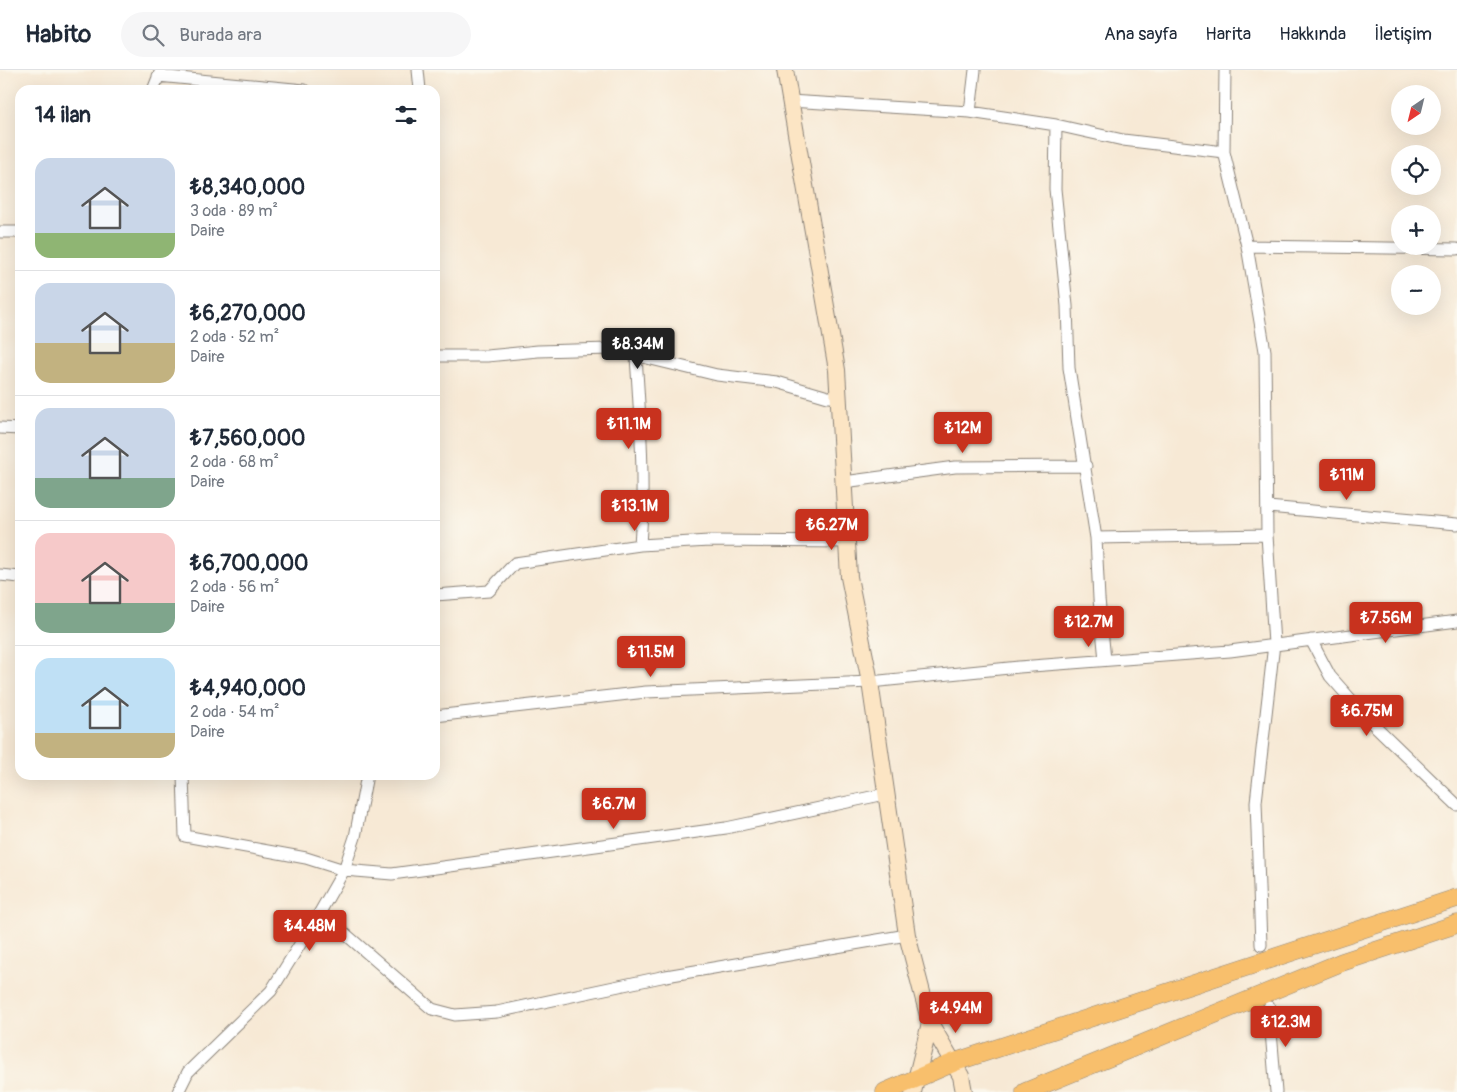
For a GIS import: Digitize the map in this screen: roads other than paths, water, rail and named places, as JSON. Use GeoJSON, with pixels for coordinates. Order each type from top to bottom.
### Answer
{"type":"FeatureCollection","features":[{"type":"Feature","properties":{"kind":"main road"},"geometry":{"type":"LineString","coordinates":[[785,70],[837,370],[850,577],[870,682],[907,935],[930,1023],[961,1076],[964,1092]]}},
{"type":"Feature","properties":{"kind":"main road"},"geometry":{"type":"LineString","coordinates":[[885,1092],[915,1085],[954,1062],[1457,898]]}},
{"type":"Feature","properties":{"kind":"main road"},"geometry":{"type":"LineString","coordinates":[[1025,1092],[1342,962],[1457,924]]}},
{"type":"Feature","properties":{"kind":"main road"},"geometry":{"type":"LineString","coordinates":[[915,1085],[930,1023]]}},
{"type":"Feature","properties":{"kind":"street"},"geometry":{"type":"LineString","coordinates":[[418,70],[420,85]]}},
{"type":"Feature","properties":{"kind":"street"},"geometry":{"type":"LineString","coordinates":[[970,112],[975,70]]}},
{"type":"Feature","properties":{"kind":"street"},"geometry":{"type":"LineString","coordinates":[[1225,70],[1224,152],[1247,246],[1265,351],[1267,535],[1274,644],[1256,802],[1261,945]]}},
{"type":"Feature","properties":{"kind":"street"},"geometry":{"type":"LineString","coordinates":[[155,85],[160,73],[239,85]]}},
{"type":"Feature","properties":{"kind":"street"},"geometry":{"type":"LineString","coordinates":[[789,101],[874,104],[970,112],[1056,125],[1123,140],[1224,152]]}},
{"type":"Feature","properties":{"kind":"street"},"geometry":{"type":"LineString","coordinates":[[1056,125],[1055,189],[1066,306],[1069,368],[1096,538],[1098,598],[1105,660]]}},
{"type":"Feature","properties":{"kind":"street"},"geometry":{"type":"LineString","coordinates":[[0,232],[15,232]]}},
{"type":"Feature","properties":{"kind":"street"},"geometry":{"type":"LineString","coordinates":[[1247,246],[1457,249]]}},
{"type":"Feature","properties":{"kind":"street"},"geometry":{"type":"LineString","coordinates":[[440,356],[487,356],[538,351],[610,349],[717,375],[777,382],[828,397],[838,397]]}},
{"type":"Feature","properties":{"kind":"street"},"geometry":{"type":"LineString","coordinates":[[636,356],[642,451],[643,512],[640,545]]}},
{"type":"Feature","properties":{"kind":"street"},"geometry":{"type":"LineString","coordinates":[[0,428],[15,429]]}},
{"type":"Feature","properties":{"kind":"street"},"geometry":{"type":"LineString","coordinates":[[844,482],[955,467],[1086,466]]}},
{"type":"Feature","properties":{"kind":"street"},"geometry":{"type":"LineString","coordinates":[[1268,507],[1457,524]]}},
{"type":"Feature","properties":{"kind":"street"},"geometry":{"type":"LineString","coordinates":[[1096,538],[1267,535]]}},
{"type":"Feature","properties":{"kind":"street"},"geometry":{"type":"LineString","coordinates":[[440,595],[489,591],[515,563],[640,545],[708,540],[848,542]]}},
{"type":"Feature","properties":{"kind":"street"},"geometry":{"type":"LineString","coordinates":[[0,575],[15,576]]}},
{"type":"Feature","properties":{"kind":"street"},"geometry":{"type":"LineString","coordinates":[[440,715],[646,692],[870,682],[1105,660],[1230,652],[1274,644],[1457,621]]}},
{"type":"Feature","properties":{"kind":"street"},"geometry":{"type":"LineString","coordinates":[[1311,640],[1330,676],[1370,721],[1457,805]]}},
{"type":"Feature","properties":{"kind":"street"},"geometry":{"type":"LineString","coordinates":[[183,780],[185,836],[306,858],[344,870],[392,874],[726,828],[885,794]]}},
{"type":"Feature","properties":{"kind":"street"},"geometry":{"type":"LineString","coordinates":[[178,1092],[188,1072],[271,991],[320,912],[344,870],[355,837],[366,780]]}},
{"type":"Feature","properties":{"kind":"street"},"geometry":{"type":"LineString","coordinates":[[320,912],[432,1009],[455,1015],[496,1012],[666,976],[907,935]]}},
{"type":"Feature","properties":{"kind":"street"},"geometry":{"type":"LineString","coordinates":[[1269,1007],[1276,1092]]}}]}
